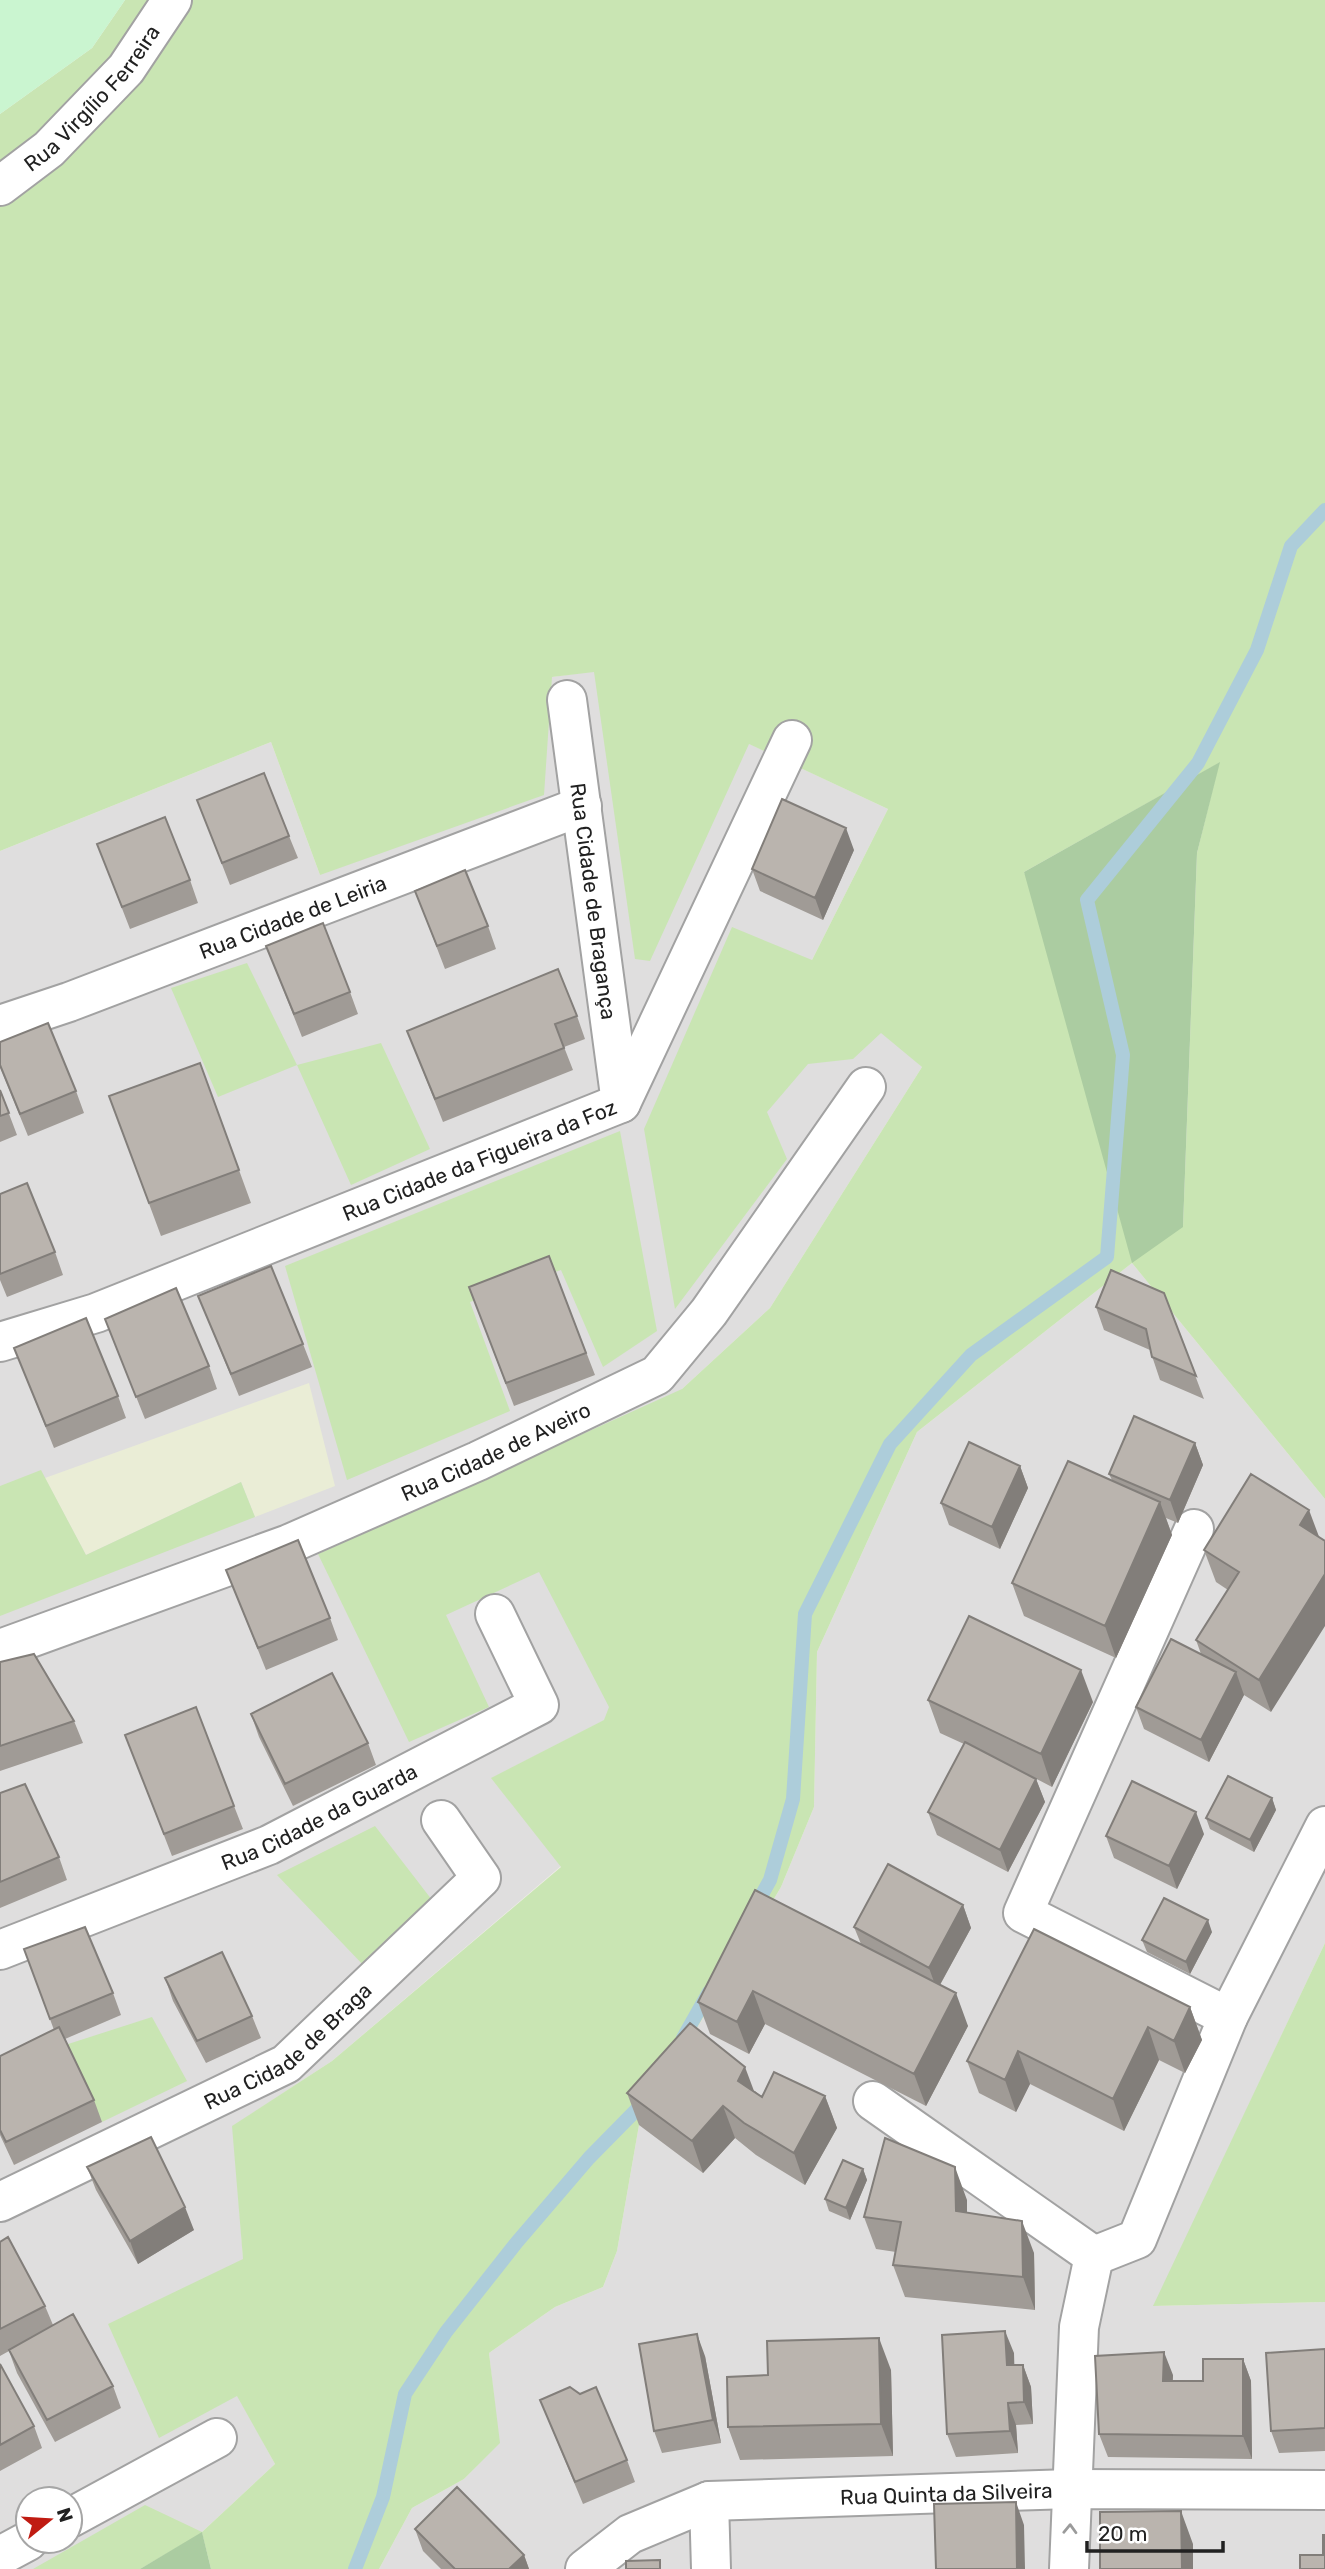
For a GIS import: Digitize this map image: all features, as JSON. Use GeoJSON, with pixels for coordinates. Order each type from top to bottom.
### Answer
{"type":"FeatureCollection","features":[{"type":"Feature","properties":{"kind":"street","name":"Rua Virgílio Ferreira"},"geometry":{"type":"LineString","coordinates":[[0,186],[49,149],[126,69],[172,0]]}},
{"type":"Feature","properties":{"kind":"street","name":"Rua Cidade de Bragança"},"geometry":{"type":"LineString","coordinates":[[567,700],[621,1103]]}},
{"type":"Feature","properties":{"kind":"street","name":"Rua Cidade da Figueira da Foz"},"geometry":{"type":"LineString","coordinates":[[0,1342],[96,1313],[621,1103],[792,740]]}},
{"type":"Feature","properties":{"kind":"street","name":"Rua Cidade de Leiria"},"geometry":{"type":"LineString","coordinates":[[0,1025],[69,1002],[582,806]]}},
{"type":"Feature","properties":{"kind":"street","name":"Rua Cidade de Aveiro"},"geometry":{"type":"LineString","coordinates":[[0,1649],[289,1544],[478,1461],[657,1376],[709,1312],[866,1087]]}},
{"type":"Feature","properties":{"kind":"street"},"geometry":{"type":"LineString","coordinates":[[1194,1529],[1023,1913],[1228,2017]]}},
{"type":"Feature","properties":{"kind":"street","name":"Rua Cidade da Guarda"},"geometry":{"type":"LineString","coordinates":[[0,1950],[270,1845],[539,1705],[495,1614]]}},
{"type":"Feature","properties":{"kind":"street","name":"Rua Cidade de Braga"},"geometry":{"type":"LineString","coordinates":[[0,2202],[286,2064],[481,1878],[440,1820]]}},
{"type":"Feature","properties":{"kind":"street"},"geometry":{"type":"LineString","coordinates":[[1094,2256],[1137,2239],[1228,2017],[1325,1826]]}},
{"type":"Feature","properties":{"kind":"street"},"geometry":{"type":"LineString","coordinates":[[873,2101],[1094,2256]]}},
{"type":"Feature","properties":{"kind":"street"},"geometry":{"type":"LineString","coordinates":[[1069,2569],[1079,2326],[1094,2256]]}},
{"type":"Feature","properties":{"kind":"street"},"geometry":{"type":"LineString","coordinates":[[84,2510],[217,2438]]}},
{"type":"Feature","properties":{"kind":"street","name":"Rua Quinta da Silveira"},"geometry":{"type":"LineString","coordinates":[[584,2569],[629,2534],[709,2501],[1071,2489],[1325,2490]]}},
{"type":"Feature","properties":{"kind":"street"},"geometry":{"type":"LineString","coordinates":[[709,2501],[710,2569]]}},
{"type":"Feature","properties":{"kind":"shaded area"},"geometry":{"type":"Polygon","coordinates":[[[594,671],[888,809],[812,960],[922,1067],[770,1308],[682,1389],[673,1586],[605,1720],[492,1778],[561,1866],[332,2061],[233,2126],[253,2388],[238,2396],[275,2464],[202,2532],[140,2569],[0,2569],[0,851],[271,742],[320,875],[552,677],[594,671]]]}},
{"type":"Feature","properties":{"kind":"shaded area"},"geometry":{"type":"Polygon","coordinates":[[[1132,1263],[1325,1499],[1325,1943],[1154,2306],[1325,2302],[1325,2569],[379,2569],[412,2508],[464,2479],[499,2443],[489,2353],[555,2307],[603,2287],[617,2251],[639,2125],[781,1887],[814,1807],[817,1652],[917,1432],[1132,1263]]]}},
{"type":"Feature","properties":{"kind":"green space"},"geometry":{"type":"Polygon","coordinates":[[[0,0],[125,0],[92,48],[0,114],[0,0]]]}},
{"type":"Feature","properties":{"kind":"green space"},"geometry":{"type":"Polygon","coordinates":[[[125,0],[1325,0],[1325,1499],[1132,1263],[917,1432],[817,1652],[814,1807],[781,1887],[639,2125],[617,2251],[603,2287],[555,2307],[489,2353],[500,2443],[464,2479],[412,2508],[379,2569],[211,2569],[202,2533],[140,2569],[33,2569],[58,2555],[84,2555],[84,2540],[145,2505],[202,2532],[275,2464],[237,2396],[159,2438],[108,2324],[243,2259],[232,2126],[332,2061],[561,1867],[491,1778],[604,1720],[609,1707],[539,1572],[446,1615],[489,1707],[409,1742],[318,1554],[682,1389],[770,1308],[922,1067],[881,1033],[853,1059],[808,1064],[767,1112],[787,1159],[675,1309],[644,1129],[732,927],[812,960],[888,809],[749,744],[650,961],[635,959],[594,672],[552,677],[544,795],[320,875],[271,742],[0,851],[0,114],[92,48],[125,0]],[[1219,763],[1024,872],[1183,1227],[1197,853],[1219,763]]]}},
{"type":"Feature","properties":{"kind":"green space"},"geometry":{"type":"Polygon","coordinates":[[[1220,762],[1197,853],[1183,1227],[1132,1263],[1024,872],[1220,762]]]}},
{"type":"Feature","properties":{"kind":"green space"},"geometry":{"type":"Polygon","coordinates":[[[247,963],[297,1065],[218,1097],[171,988],[247,963]]]}},
{"type":"Feature","properties":{"kind":"green space"},"geometry":{"type":"Polygon","coordinates":[[[381,1043],[430,1149],[351,1185],[297,1065],[381,1043]]]}},
{"type":"Feature","properties":{"kind":"green space"},"geometry":{"type":"Polygon","coordinates":[[[620,1131],[657,1331],[603,1367],[561,1270],[470,1302],[510,1411],[347,1480],[285,1266],[620,1131]]]}},
{"type":"Feature","properties":{"kind":"green space"},"geometry":{"type":"Polygon","coordinates":[[[309,1383],[335,1486],[255,1517],[241,1482],[86,1555],[45,1478],[309,1383]]]}},
{"type":"Feature","properties":{"kind":"green space"},"geometry":{"type":"Polygon","coordinates":[[[41,1470],[86,1555],[241,1482],[255,1517],[0,1616],[0,1486],[41,1470]]]}},
{"type":"Feature","properties":{"kind":"green space"},"geometry":{"type":"Polygon","coordinates":[[[375,1826],[432,1900],[367,1969],[277,1875],[375,1826]]]}},
{"type":"Feature","properties":{"kind":"green space"},"geometry":{"type":"Polygon","coordinates":[[[1325,1943],[1325,2302],[1153,2306],[1325,1943]]]}},
{"type":"Feature","properties":{"kind":"green space"},"geometry":{"type":"Polygon","coordinates":[[[152,2017],[187,2081],[102,2122],[62,2046],[152,2017]]]}},
{"type":"Feature","properties":{"kind":"green space"},"geometry":{"type":"Polygon","coordinates":[[[202,2532],[211,2569],[140,2569],[202,2532]]]}},
{"type":"Feature","properties":{"kind":"building"},"geometry":{"type":"Polygon","coordinates":[[[264,773],[289,836],[222,863],[197,800],[264,773]]]}},
{"type":"Feature","properties":{"kind":"building"},"geometry":{"type":"Polygon","coordinates":[[[782,799],[846,828],[815,898],[752,869],[782,799]]]}},
{"type":"Feature","properties":{"kind":"building"},"geometry":{"type":"Polygon","coordinates":[[[165,817],[190,880],[122,907],[97,844],[165,817]]]}},
{"type":"Feature","properties":{"kind":"building"},"geometry":{"type":"Polygon","coordinates":[[[465,870],[488,926],[437,946],[415,891],[465,870]]]}},
{"type":"Feature","properties":{"kind":"building"},"geometry":{"type":"Polygon","coordinates":[[[323,923],[350,992],[294,1014],[266,946],[323,923]]]}},
{"type":"Feature","properties":{"kind":"building"},"geometry":{"type":"Polygon","coordinates":[[[558,969],[577,1016],[555,1024],[564,1048],[435,1099],[407,1031],[558,969]]]}},
{"type":"Feature","properties":{"kind":"building"},"geometry":{"type":"Polygon","coordinates":[[[48,1023],[76,1091],[20,1114],[0,1065],[0,1042],[48,1023]]]}},
{"type":"Feature","properties":{"kind":"building"},"geometry":{"type":"Polygon","coordinates":[[[200,1063],[239,1170],[149,1203],[109,1096],[200,1063]]]}},
{"type":"Feature","properties":{"kind":"building"},"geometry":{"type":"Polygon","coordinates":[[[0,1090],[9,1113],[0,1116],[0,1090]]]}},
{"type":"Feature","properties":{"kind":"building"},"geometry":{"type":"Polygon","coordinates":[[[27,1183],[55,1252],[0,1274],[0,1194],[27,1183]]]}},
{"type":"Feature","properties":{"kind":"building"},"geometry":{"type":"Polygon","coordinates":[[[549,1256],[586,1353],[506,1383],[469,1287],[549,1256]]]}},
{"type":"Feature","properties":{"kind":"building"},"geometry":{"type":"Polygon","coordinates":[[[271,1266],[303,1344],[231,1374],[198,1296],[271,1266]]]}},
{"type":"Feature","properties":{"kind":"building"},"geometry":{"type":"Polygon","coordinates":[[[1111,1270],[1164,1293],[1196,1376],[1152,1357],[1146,1329],[1096,1307],[1111,1270]]]}},
{"type":"Feature","properties":{"kind":"building"},"geometry":{"type":"Polygon","coordinates":[[[176,1288],[209,1366],[136,1397],[105,1319],[176,1288]]]}},
{"type":"Feature","properties":{"kind":"building"},"geometry":{"type":"Polygon","coordinates":[[[86,1318],[118,1396],[46,1426],[14,1348],[86,1318]]]}},
{"type":"Feature","properties":{"kind":"building"},"geometry":{"type":"Polygon","coordinates":[[[1134,1416],[1195,1443],[1170,1500],[1109,1474],[1134,1416]]]}},
{"type":"Feature","properties":{"kind":"building"},"geometry":{"type":"Polygon","coordinates":[[[969,1442],[1020,1466],[992,1527],[941,1503],[969,1442]]]}},
{"type":"Feature","properties":{"kind":"building"},"geometry":{"type":"Polygon","coordinates":[[[1068,1461],[1160,1502],[1105,1626],[1012,1583],[1068,1461]]]}},
{"type":"Feature","properties":{"kind":"building"},"geometry":{"type":"Polygon","coordinates":[[[1251,1474],[1309,1510],[1300,1525],[1325,1541],[1325,1574],[1259,1680],[1196,1640],[1239,1572],[1204,1550],[1251,1474]]]}},
{"type":"Feature","properties":{"kind":"building"},"geometry":{"type":"Polygon","coordinates":[[[298,1540],[330,1618],[258,1648],[226,1570],[298,1540]]]}},
{"type":"Feature","properties":{"kind":"building"},"geometry":{"type":"Polygon","coordinates":[[[969,1616],[1081,1670],[1041,1754],[928,1700],[969,1616]]]}},
{"type":"Feature","properties":{"kind":"building"},"geometry":{"type":"Polygon","coordinates":[[[1171,1639],[1236,1672],[1201,1740],[1136,1707],[1171,1639]]]}},
{"type":"Feature","properties":{"kind":"building"},"geometry":{"type":"Polygon","coordinates":[[[34,1654],[74,1721],[0,1746],[0,1662],[34,1654]]]}},
{"type":"Feature","properties":{"kind":"building"},"geometry":{"type":"Polygon","coordinates":[[[332,1673],[368,1743],[285,1784],[251,1714],[332,1673]]]}},
{"type":"Feature","properties":{"kind":"building"},"geometry":{"type":"Polygon","coordinates":[[[196,1707],[234,1806],[164,1834],[125,1735],[196,1707]]]}},
{"type":"Feature","properties":{"kind":"building"},"geometry":{"type":"Polygon","coordinates":[[[965,1742],[1036,1779],[1000,1850],[928,1812],[965,1742]]]}},
{"type":"Feature","properties":{"kind":"building"},"geometry":{"type":"Polygon","coordinates":[[[1228,1776],[1272,1798],[1250,1840],[1206,1818],[1228,1776]]]}},
{"type":"Feature","properties":{"kind":"building"},"geometry":{"type":"Polygon","coordinates":[[[1132,1781],[1196,1812],[1169,1866],[1106,1836],[1132,1781]]]}},
{"type":"Feature","properties":{"kind":"building"},"geometry":{"type":"Polygon","coordinates":[[[25,1784],[59,1857],[0,1882],[0,1793],[25,1784]]]}},
{"type":"Feature","properties":{"kind":"building"},"geometry":{"type":"Polygon","coordinates":[[[888,1864],[963,1905],[929,1968],[854,1927],[888,1864]]]}},
{"type":"Feature","properties":{"kind":"building"},"geometry":{"type":"Polygon","coordinates":[[[755,1890],[956,1993],[914,2074],[753,1991],[737,2022],[698,2002],[755,1890]]]}},
{"type":"Feature","properties":{"kind":"building"},"geometry":{"type":"Polygon","coordinates":[[[1164,1898],[1208,1920],[1186,1962],[1142,1940],[1164,1898]]]}},
{"type":"Feature","properties":{"kind":"building"},"geometry":{"type":"Polygon","coordinates":[[[85,1927],[113,1993],[50,2019],[24,1949],[85,1927]]]}},
{"type":"Feature","properties":{"kind":"building"},"geometry":{"type":"Polygon","coordinates":[[[1034,1929],[1190,2007],[1174,2041],[1148,2027],[1113,2099],[1018,2051],[1005,2080],[967,2061],[1034,1929]]]}},
{"type":"Feature","properties":{"kind":"building"},"geometry":{"type":"Polygon","coordinates":[[[222,1952],[252,2016],[197,2041],[165,1978],[222,1952]]]}},
{"type":"Feature","properties":{"kind":"building"},"geometry":{"type":"Polygon","coordinates":[[[690,2023],[745,2067],[738,2081],[762,2097],[774,2072],[825,2096],[794,2153],[744,2123],[723,2106],[692,2141],[627,2093],[690,2023]]]}},
{"type":"Feature","properties":{"kind":"building"},"geometry":{"type":"Polygon","coordinates":[[[59,2027],[94,2100],[6,2142],[0,2130],[0,2056],[59,2027]]]}},
{"type":"Feature","properties":{"kind":"building"},"geometry":{"type":"Polygon","coordinates":[[[151,2137],[185,2207],[130,2241],[87,2167],[151,2137]]]}},
{"type":"Feature","properties":{"kind":"building"},"geometry":{"type":"Polygon","coordinates":[[[885,2138],[955,2167],[956,2211],[1022,2221],[1023,2277],[893,2265],[901,2222],[864,2217],[885,2138]]]}},
{"type":"Feature","properties":{"kind":"building"},"geometry":{"type":"Polygon","coordinates":[[[843,2160],[863,2169],[846,2208],[825,2199],[843,2160]]]}},
{"type":"Feature","properties":{"kind":"building"},"geometry":{"type":"Polygon","coordinates":[[[8,2237],[45,2306],[0,2329],[0,2242],[8,2237]]]}},
{"type":"Feature","properties":{"kind":"building"},"geometry":{"type":"Polygon","coordinates":[[[73,2314],[113,2386],[47,2420],[9,2350],[73,2314]]]}},
{"type":"Feature","properties":{"kind":"building"},"geometry":{"type":"Polygon","coordinates":[[[1005,2331],[1007,2365],[1023,2365],[1024,2402],[1008,2403],[1010,2431],[947,2434],[942,2335],[1005,2331]]]}},
{"type":"Feature","properties":{"kind":"building"},"geometry":{"type":"Polygon","coordinates":[[[697,2334],[713,2420],[654,2431],[639,2344],[697,2334]]]}},
{"type":"Feature","properties":{"kind":"building"},"geometry":{"type":"Polygon","coordinates":[[[879,2338],[881,2424],[728,2427],[727,2377],[768,2375],[767,2341],[879,2338]]]}},
{"type":"Feature","properties":{"kind":"building"},"geometry":{"type":"Polygon","coordinates":[[[1325,2349],[1325,2428],[1271,2431],[1266,2353],[1325,2349]]]}},
{"type":"Feature","properties":{"kind":"building"},"geometry":{"type":"Polygon","coordinates":[[[1164,2352],[1163,2381],[1203,2381],[1203,2359],[1243,2359],[1243,2436],[1099,2434],[1095,2356],[1164,2352]]]}},
{"type":"Feature","properties":{"kind":"building"},"geometry":{"type":"Polygon","coordinates":[[[0,2364],[34,2426],[0,2445],[0,2364]]]}},
{"type":"Feature","properties":{"kind":"building"},"geometry":{"type":"Polygon","coordinates":[[[570,2387],[580,2394],[596,2387],[627,2460],[575,2482],[540,2400],[570,2387]]]}},
{"type":"Feature","properties":{"kind":"building"},"geometry":{"type":"Polygon","coordinates":[[[457,2487],[524,2555],[509,2569],[455,2569],[415,2529],[457,2487]]]}},
{"type":"Feature","properties":{"kind":"building"},"geometry":{"type":"Polygon","coordinates":[[[1016,2502],[1017,2569],[936,2569],[934,2504],[1016,2502]]]}},
{"type":"Feature","properties":{"kind":"building"},"geometry":{"type":"Polygon","coordinates":[[[1181,2511],[1182,2569],[1100,2569],[1100,2512],[1181,2511]]]}},
{"type":"Feature","properties":{"kind":"building"},"geometry":{"type":"Polygon","coordinates":[[[1323,2535],[1325,2569],[1300,2569],[1300,2555],[1323,2555],[1323,2535]]]}},
{"type":"Feature","properties":{"kind":"building"},"geometry":{"type":"Polygon","coordinates":[[[660,2560],[660,2569],[626,2569],[626,2561],[660,2560]]]}},
{"type":"Feature","properties":{"kind":"waterway"},"geometry":{"type":"LineString","coordinates":[[754,1909],[770,1880],[793,1799],[805,1614],[890,1444],[971,1355],[1107,1257],[1123,1055],[1087,900],[1198,763],[1257,650],[1291,546],[1325,510]]}},
{"type":"Feature","properties":{"kind":"waterway"},"geometry":{"type":"LineString","coordinates":[[683,2038],[709,1992]]}},
{"type":"Feature","properties":{"kind":"waterway"},"geometry":{"type":"LineString","coordinates":[[355,2569],[383,2497],[405,2394],[446,2332],[517,2242],[589,2158],[648,2098]]}}]}
